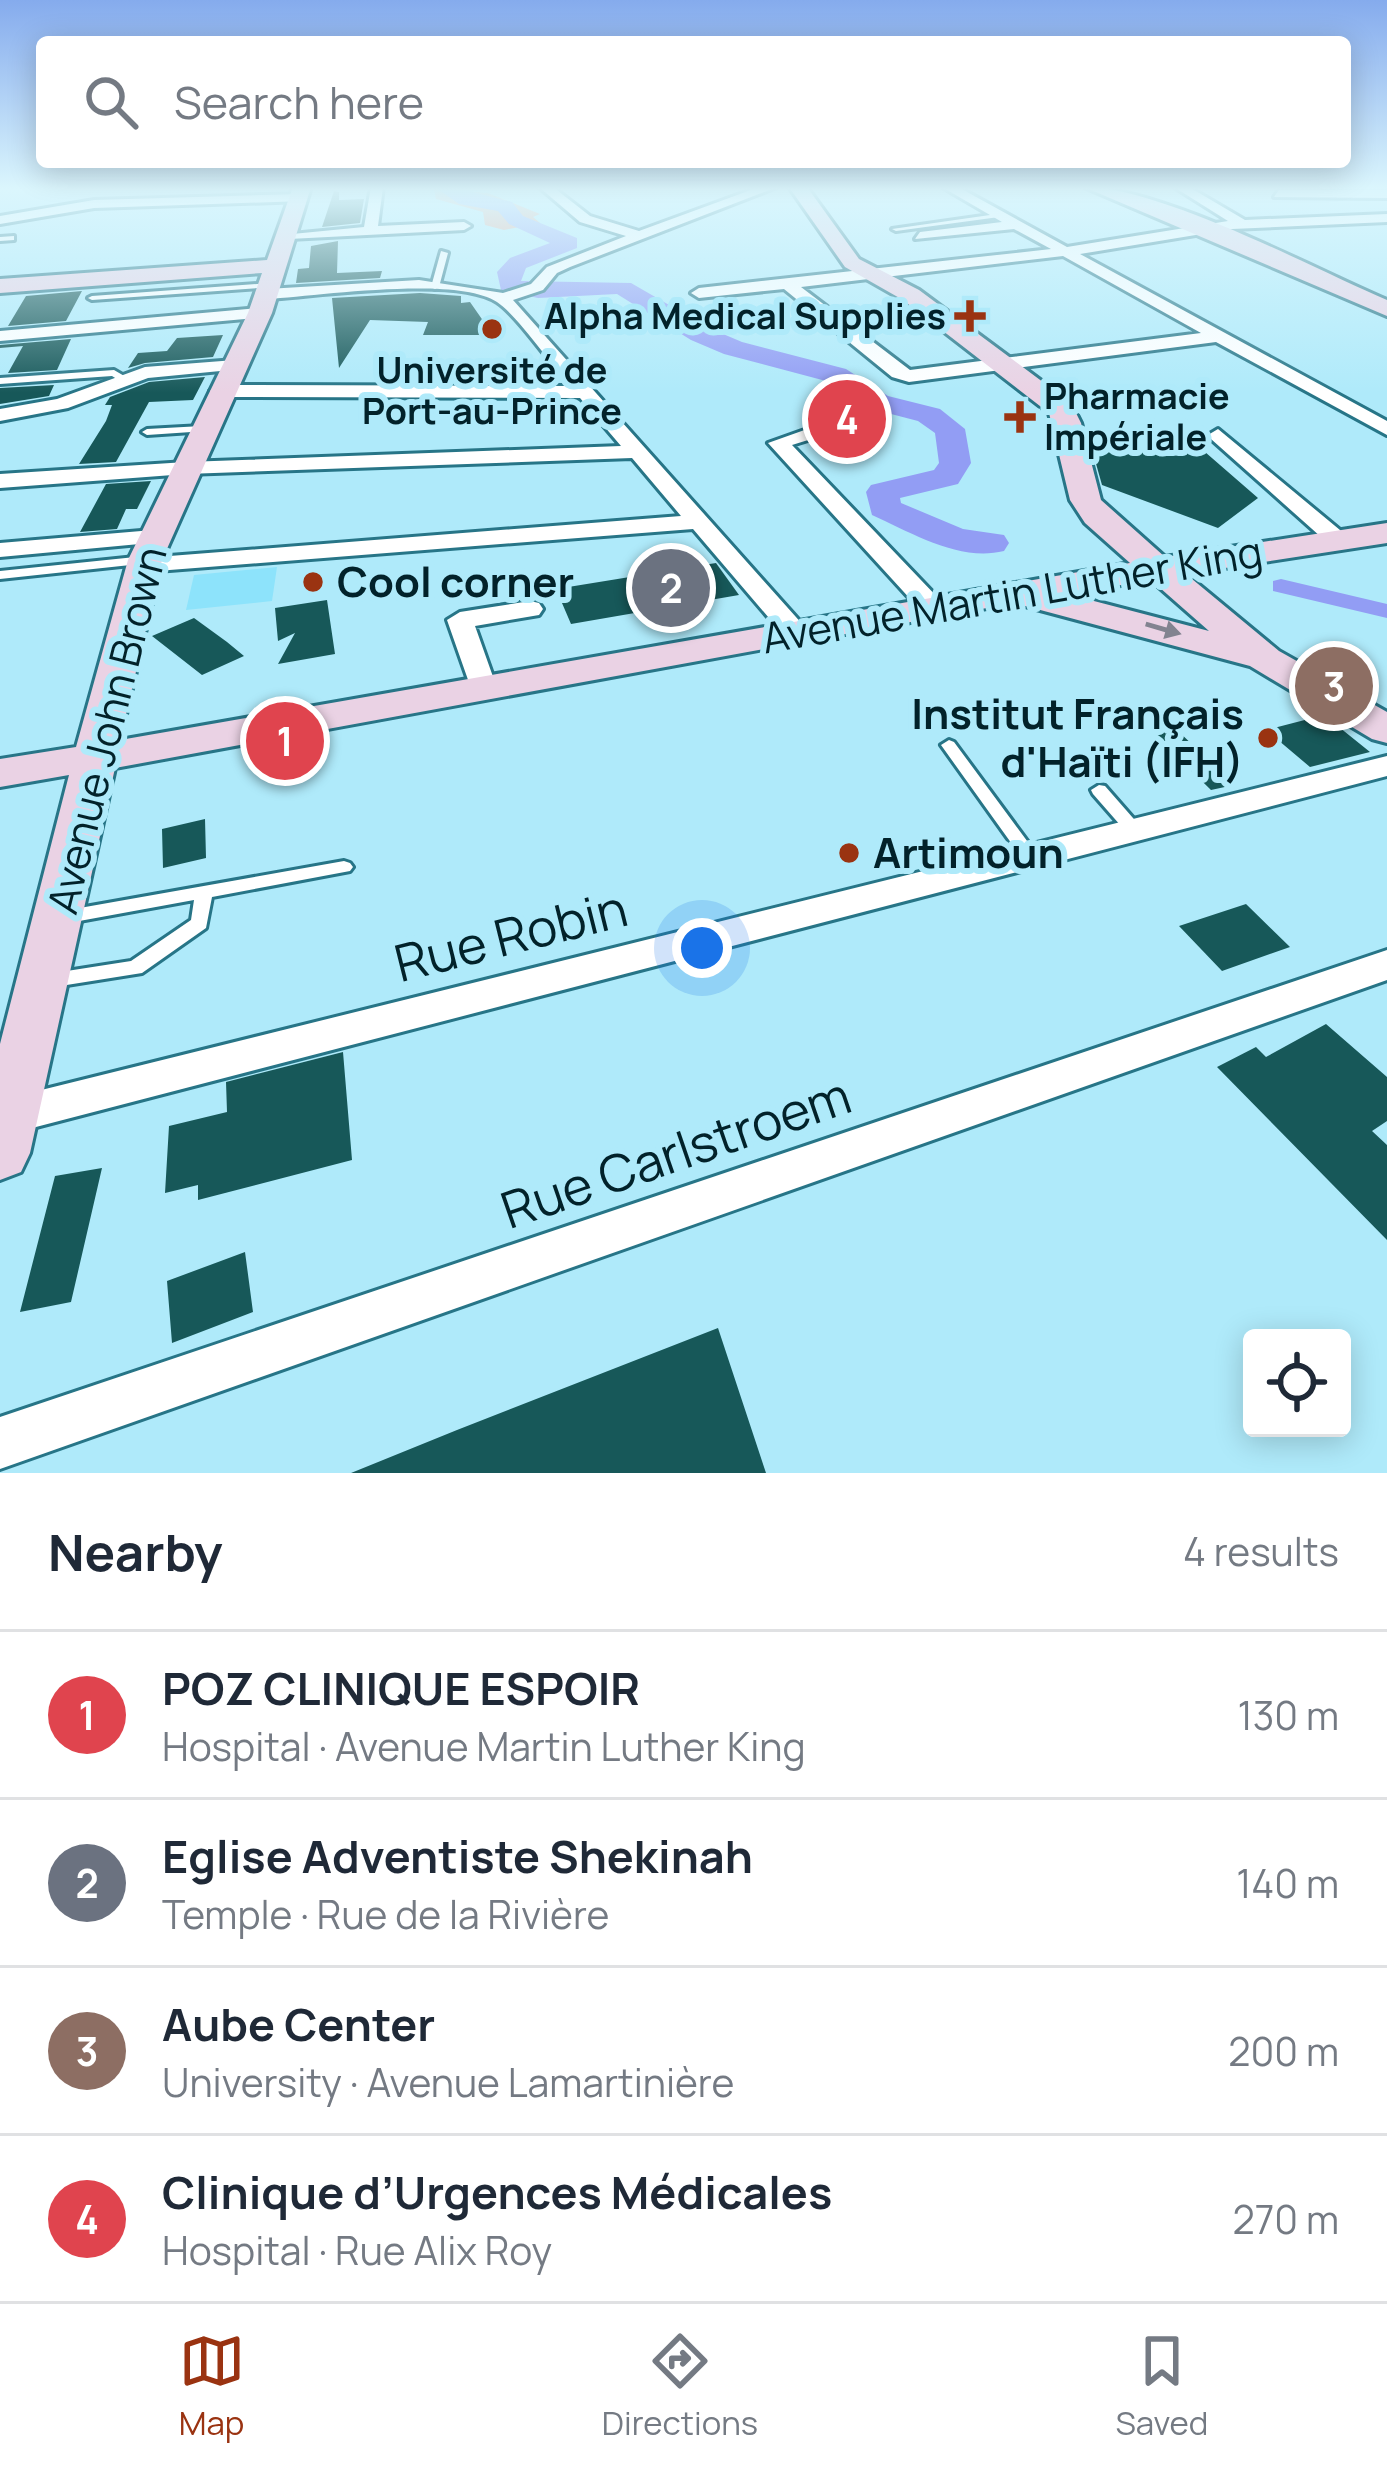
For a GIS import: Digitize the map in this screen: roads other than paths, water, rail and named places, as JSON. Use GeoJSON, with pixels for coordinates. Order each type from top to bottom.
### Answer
{"type":"FeatureCollection","features":[{"type":"Feature","properties":{"kind":"street","name":"Avenue John Brown"},"geometry":{"type":"LineString","coordinates":[[5,1134],[28,996],[60,917],[147,554],[281,256]]}},
{"type":"Feature","properties":{"kind":"street"},"geometry":{"type":"LineString","coordinates":[[0,286],[436,287],[521,292],[552,270],[591,256]]}},
{"type":"Feature","properties":{"kind":"street"},"geometry":{"type":"LineString","coordinates":[[846,256],[1005,364],[1061,409],[1070,424],[1071,469],[1078,494],[1154,567],[1265,659],[1387,730]]}},
{"type":"Feature","properties":{"kind":"street"},"geometry":{"type":"LineString","coordinates":[[699,292],[1017,256]]}},
{"type":"Feature","properties":{"kind":"street"},"geometry":{"type":"LineString","coordinates":[[1075,256],[1387,429]]}},
{"type":"Feature","properties":{"kind":"street"},"geometry":{"type":"LineString","coordinates":[[1268,256],[1387,309]]}},
{"type":"Feature","properties":{"kind":"street"},"geometry":{"type":"LineString","coordinates":[[789,285],[899,374],[1222,336]]}},
{"type":"Feature","properties":{"kind":"street"},"geometry":{"type":"LineString","coordinates":[[0,336],[268,290]]}},
{"type":"Feature","properties":{"kind":"street"},"geometry":{"type":"LineString","coordinates":[[521,292],[583,392],[795,632]]}},
{"type":"Feature","properties":{"kind":"street"},"geometry":{"type":"LineString","coordinates":[[0,415],[62,404],[123,379],[169,370],[227,378],[583,392]]}},
{"type":"Feature","properties":{"kind":"street"},"geometry":{"type":"LineString","coordinates":[[827,428],[778,442],[932,607]]}},
{"type":"Feature","properties":{"kind":"street"},"geometry":{"type":"LineString","coordinates":[[1218,435],[1338,540]]}},
{"type":"Feature","properties":{"kind":"street"},"geometry":{"type":"LineString","coordinates":[[0,481],[185,468],[633,452]]}},
{"type":"Feature","properties":{"kind":"street"},"geometry":{"type":"LineString","coordinates":[[1096,516],[1183,545],[1237,554]]}},
{"type":"Feature","properties":{"kind":"street"},"geometry":{"type":"LineString","coordinates":[[0,550],[147,554],[695,521]]}},
{"type":"Feature","properties":{"kind":"street","name":"Avenue Martin Luther King"},"geometry":{"type":"LineString","coordinates":[[0,773],[196,744],[1009,592],[1387,533]]}},
{"type":"Feature","properties":{"kind":"street"},"geometry":{"type":"LineString","coordinates":[[1009,592],[1125,618],[1265,659]]}},
{"type":"Feature","properties":{"kind":"street"},"geometry":{"type":"LineString","coordinates":[[483,688],[460,620],[530,609]]}},
{"type":"Feature","properties":{"kind":"street"},"geometry":{"type":"LineString","coordinates":[[0,773],[65,738],[110,699],[145,725],[196,744]]}},
{"type":"Feature","properties":{"kind":"street"},"geometry":{"type":"LineString","coordinates":[[0,773],[33,777],[58,788],[75,803],[82,825],[129,777],[196,744]]}},
{"type":"Feature","properties":{"kind":"street","name":"Rue Robin"},"geometry":{"type":"LineString","coordinates":[[5,1134],[1030,856],[1387,766]]}},
{"type":"Feature","properties":{"kind":"street","name":"Rue Carlstroem"},"geometry":{"type":"LineString","coordinates":[[0,1443],[1387,965]]}},
{"type":"Feature","properties":{"kind":"lane"},"geometry":{"type":"LineString","coordinates":[[436,287],[443,256]]}},
{"type":"Feature","properties":{"kind":"lane"},"geometry":{"type":"LineString","coordinates":[[92,298],[268,290]]}},
{"type":"Feature","properties":{"kind":"lane"},"geometry":{"type":"LineString","coordinates":[[0,381],[114,373],[123,379]]}},
{"type":"Feature","properties":{"kind":"lane"},"geometry":{"type":"LineString","coordinates":[[147,432],[202,429]]}},
{"type":"Feature","properties":{"kind":"lane"},"geometry":{"type":"LineString","coordinates":[[0,575],[147,554]]}},
{"type":"Feature","properties":{"kind":"lane"},"geometry":{"type":"LineString","coordinates":[[949,745],[1030,856]]}},
{"type":"Feature","properties":{"kind":"lane"},"geometry":{"type":"LineString","coordinates":[[1100,790],[1134,830]]}},
{"type":"Feature","properties":{"kind":"lane"},"geometry":{"type":"LineString","coordinates":[[60,917],[344,867]]}},
{"type":"Feature","properties":{"kind":"lane"},"geometry":{"type":"LineString","coordinates":[[28,996],[134,968],[200,923],[204,893]]}},
{"type":"Feature","properties":{"kind":"waterway"},"geometry":{"type":"LineString","coordinates":[[537,256],[509,272],[509,285],[538,291],[623,288],[733,348],[836,375],[878,402],[929,415],[950,429],[955,463],[946,477],[883,492],[884,508],[956,539],[991,543]]}},
{"type":"Feature","properties":{"kind":"waterway"},"geometry":{"type":"LineString","coordinates":[[1281,586],[1387,611]]}},
{"type":"Feature","properties":{"kind":"place","name":"Alpha Medical Supplies"},"geometry":{"type":"Point","coordinates":[970,316]}},
{"type":"Feature","properties":{"kind":"place","name":"Université de Port-au-Prince"},"geometry":{"type":"Point","coordinates":[492,329]}},
{"type":"Feature","properties":{"kind":"place","name":"Pharmacie Impériale"},"geometry":{"type":"Point","coordinates":[1020,417]}},
{"type":"Feature","properties":{"kind":"place","name":"Clinique d’Urgences Médicales"},"geometry":{"type":"Point","coordinates":[847,419]}},
{"type":"Feature","properties":{"kind":"place","name":"Cool corner"},"geometry":{"type":"Point","coordinates":[313,582]}},
{"type":"Feature","properties":{"kind":"place","name":"Eglise Adventiste Shekinah"},"geometry":{"type":"Point","coordinates":[671,588]}},
{"type":"Feature","properties":{"kind":"place","name":"Aube Center"},"geometry":{"type":"Point","coordinates":[1334,686]}},
{"type":"Feature","properties":{"kind":"place","name":"Institut Français d'Haïti (IFH)"},"geometry":{"type":"Point","coordinates":[1268,738]}},
{"type":"Feature","properties":{"kind":"place","name":"POZ CLINIQUE ESPOIR"},"geometry":{"type":"Point","coordinates":[285,741]}},
{"type":"Feature","properties":{"kind":"place","name":"Artimoun"},"geometry":{"type":"Point","coordinates":[849,853]}}]}
